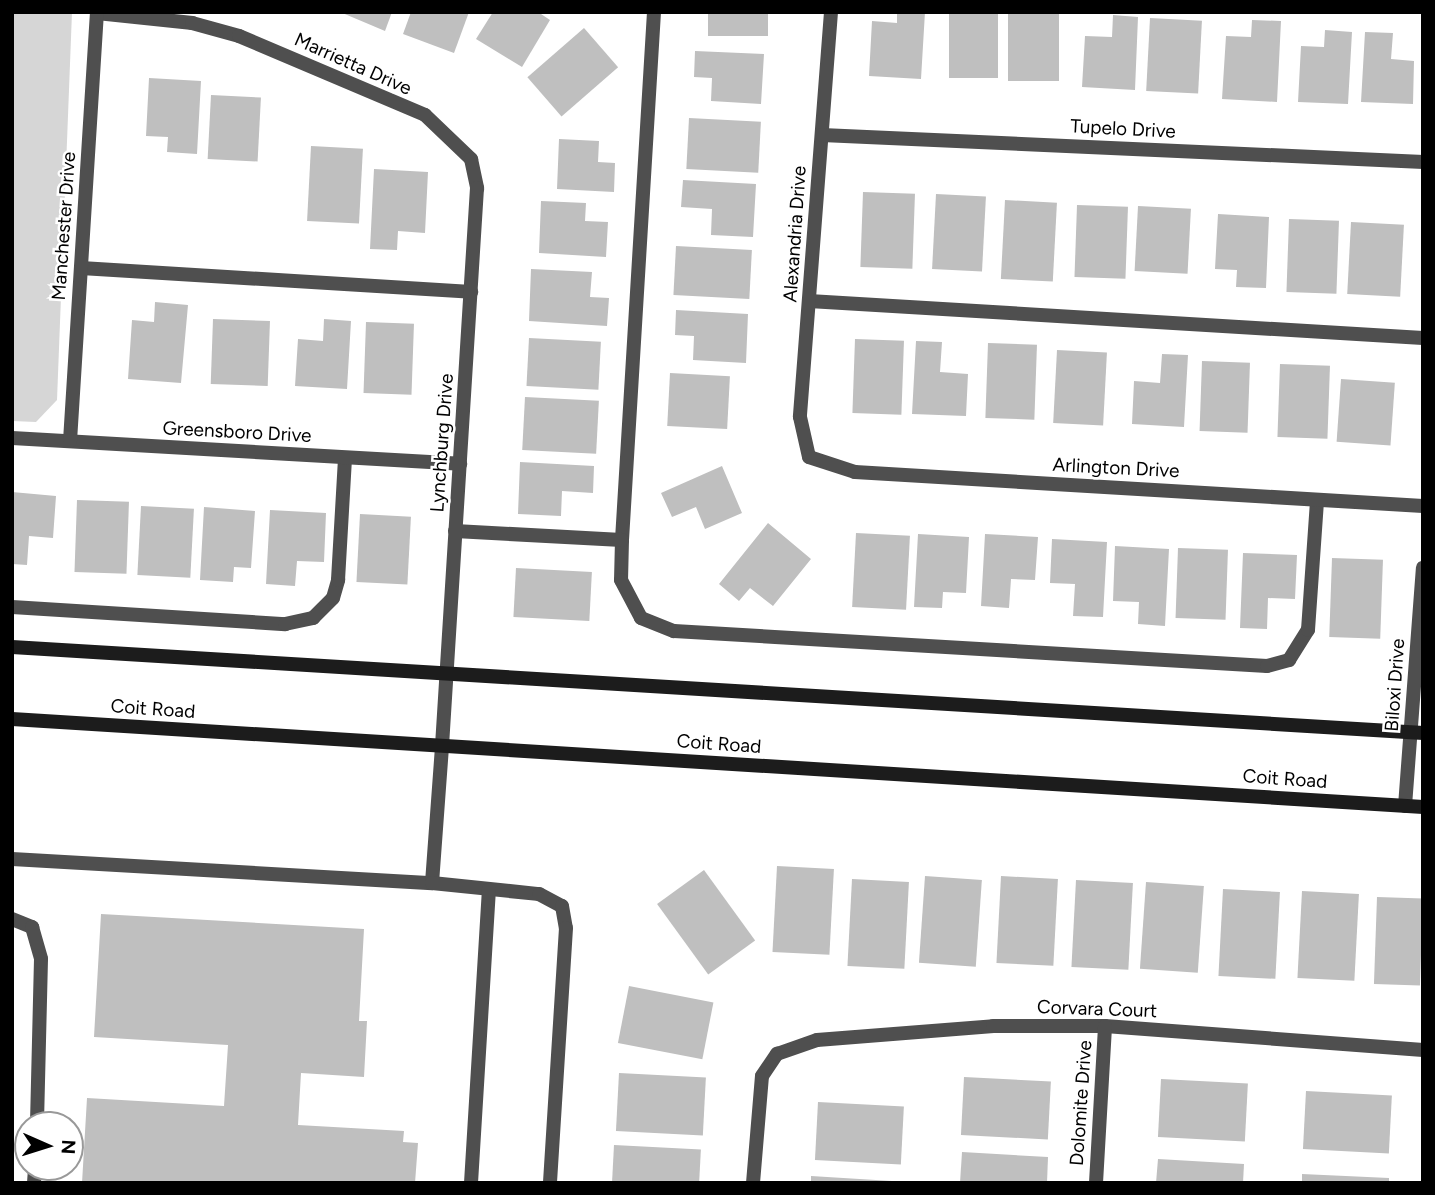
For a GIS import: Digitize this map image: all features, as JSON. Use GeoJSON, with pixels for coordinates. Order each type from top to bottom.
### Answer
{"type":"FeatureCollection","features":[{"type":"Feature","properties":{"kind":"main road"},"geometry":{"type":"LineString","coordinates":[[12,647],[1417,733]]}},
{"type":"Feature","properties":{"kind":"main road","name":"Coit Road"},"geometry":{"type":"LineString","coordinates":[[12,719],[1423,807]]}},
{"type":"Feature","properties":{"kind":"street","name":"Marrietta Drive"},"geometry":{"type":"LineString","coordinates":[[97,12],[192,23],[239,36],[425,115],[463,145]]}},
{"type":"Feature","properties":{"kind":"street","name":"Manchester Drive"},"geometry":{"type":"LineString","coordinates":[[70,441],[97,12]]}},
{"type":"Feature","properties":{"kind":"street"},"geometry":{"type":"LineString","coordinates":[[654,12],[622,540],[627,600],[656,628],[1267,666],[1289,660],[1308,630],[1317,499]]}},
{"type":"Feature","properties":{"kind":"street","name":"Alexandria Drive"},"geometry":{"type":"LineString","coordinates":[[809,457],[800,417],[831,12]]}},
{"type":"Feature","properties":{"kind":"street","name":"Tupelo Drive"},"geometry":{"type":"LineString","coordinates":[[822,135],[1423,162]]}},
{"type":"Feature","properties":{"kind":"street","name":"Lynchburg Drive"},"geometry":{"type":"LineString","coordinates":[[432,883],[477,188],[463,145]]}},
{"type":"Feature","properties":{"kind":"street"},"geometry":{"type":"LineString","coordinates":[[81,268],[471,292]]}},
{"type":"Feature","properties":{"kind":"street"},"geometry":{"type":"LineString","coordinates":[[809,301],[1423,338]]}},
{"type":"Feature","properties":{"kind":"street","name":"Greensboro Drive"},"geometry":{"type":"LineString","coordinates":[[12,438],[460,464]]}},
{"type":"Feature","properties":{"kind":"street","name":"Arlington Drive"},"geometry":{"type":"LineString","coordinates":[[809,457],[855,472],[1423,506]]}},
{"type":"Feature","properties":{"kind":"street"},"geometry":{"type":"LineString","coordinates":[[12,607],[285,624],[313,618],[333,598],[338,580],[345,458]]}},
{"type":"Feature","properties":{"kind":"street"},"geometry":{"type":"LineString","coordinates":[[455,531],[622,540]]}},
{"type":"Feature","properties":{"kind":"street","name":"Biloxi Drive"},"geometry":{"type":"LineString","coordinates":[[1405,806],[1417,733],[1423,568]]}},
{"type":"Feature","properties":{"kind":"street"},"geometry":{"type":"LineString","coordinates":[[12,859],[432,883],[539,894],[562,906],[566,928],[550,1183]]}},
{"type":"Feature","properties":{"kind":"street"},"geometry":{"type":"LineString","coordinates":[[471,1183],[489,890]]}},
{"type":"Feature","properties":{"kind":"street"},"geometry":{"type":"LineString","coordinates":[[12,919],[32,927],[41,959],[37,1111]]}},
{"type":"Feature","properties":{"kind":"street","name":"Corvara Court"},"geometry":{"type":"LineString","coordinates":[[753,1183],[759,1087],[774,1057],[817,1040],[888,1031],[1105,1027],[1423,1050]]}},
{"type":"Feature","properties":{"kind":"street","name":"Dolomite Drive"},"geometry":{"type":"LineString","coordinates":[[1096,1183],[1105,1027]]}},
{"type":"Feature","properties":{"kind":"shaded area"},"geometry":{"type":"Polygon","coordinates":[[[12,12],[72,12],[57,400],[36,422],[12,421],[12,12]]]}},
{"type":"Feature","properties":{"kind":"building"},"geometry":{"type":"Polygon","coordinates":[[[340,12],[392,12],[385,31],[340,12]]]}},
{"type":"Feature","properties":{"kind":"building"},"geometry":{"type":"Polygon","coordinates":[[[411,12],[469,12],[454,53],[403,34],[411,12]]]}},
{"type":"Feature","properties":{"kind":"building"},"geometry":{"type":"Polygon","coordinates":[[[493,12],[538,12],[550,20],[522,67],[476,39],[493,12]]]}},
{"type":"Feature","properties":{"kind":"building"},"geometry":{"type":"Polygon","coordinates":[[[708,12],[768,12],[768,36],[708,36],[708,12]]]}},
{"type":"Feature","properties":{"kind":"building"},"geometry":{"type":"Polygon","coordinates":[[[897,12],[925,12],[921,79],[869,76],[872,21],[897,23],[897,12]]]}},
{"type":"Feature","properties":{"kind":"building"},"geometry":{"type":"Polygon","coordinates":[[[949,12],[998,12],[998,78],[949,78],[949,12]]]}},
{"type":"Feature","properties":{"kind":"building"},"geometry":{"type":"Polygon","coordinates":[[[1008,12],[1059,12],[1059,81],[1008,81],[1008,12]]]}},
{"type":"Feature","properties":{"kind":"building"},"geometry":{"type":"Polygon","coordinates":[[[1113,15],[1138,17],[1135,90],[1082,87],[1085,36],[1112,37],[1113,15]]]}},
{"type":"Feature","properties":{"kind":"building"},"geometry":{"type":"Polygon","coordinates":[[[1150,18],[1202,21],[1198,94],[1146,91],[1150,18]]]}},
{"type":"Feature","properties":{"kind":"building"},"geometry":{"type":"Polygon","coordinates":[[[1252,20],[1281,21],[1277,102],[1222,99],[1226,36],[1251,37],[1252,20]]]}},
{"type":"Feature","properties":{"kind":"building"},"geometry":{"type":"Polygon","coordinates":[[[584,28],[618,67],[562,116],[527,77],[584,28]]]}},
{"type":"Feature","properties":{"kind":"building"},"geometry":{"type":"Polygon","coordinates":[[[1325,30],[1352,32],[1348,104],[1298,102],[1301,46],[1324,47],[1325,30]]]}},
{"type":"Feature","properties":{"kind":"building"},"geometry":{"type":"Polygon","coordinates":[[[1365,32],[1393,33],[1391,59],[1414,61],[1413,104],[1361,102],[1365,32]]]}},
{"type":"Feature","properties":{"kind":"building"},"geometry":{"type":"Polygon","coordinates":[[[695,51],[764,54],[761,104],[711,101],[712,78],[694,77],[695,51]]]}},
{"type":"Feature","properties":{"kind":"building"},"geometry":{"type":"Polygon","coordinates":[[[149,78],[201,81],[197,154],[167,152],[168,137],[146,136],[149,78]]]}},
{"type":"Feature","properties":{"kind":"building"},"geometry":{"type":"Polygon","coordinates":[[[211,95],[261,98],[258,162],[208,159],[211,95]]]}},
{"type":"Feature","properties":{"kind":"building"},"geometry":{"type":"Polygon","coordinates":[[[689,118],[761,122],[758,173],[686,169],[689,118]]]}},
{"type":"Feature","properties":{"kind":"building"},"geometry":{"type":"Polygon","coordinates":[[[559,139],[599,141],[598,162],[615,163],[614,192],[557,189],[559,139]]]}},
{"type":"Feature","properties":{"kind":"building"},"geometry":{"type":"Polygon","coordinates":[[[311,146],[363,149],[359,224],[307,221],[311,146]]]}},
{"type":"Feature","properties":{"kind":"building"},"geometry":{"type":"Polygon","coordinates":[[[374,169],[428,172],[425,233],[398,231],[397,250],[370,249],[374,169]]]}},
{"type":"Feature","properties":{"kind":"building"},"geometry":{"type":"Polygon","coordinates":[[[683,180],[756,184],[753,237],[711,235],[712,209],[681,207],[683,180]]]}},
{"type":"Feature","properties":{"kind":"building"},"geometry":{"type":"Polygon","coordinates":[[[863,192],[915,194],[912,269],[860,267],[863,192]]]}},
{"type":"Feature","properties":{"kind":"building"},"geometry":{"type":"Polygon","coordinates":[[[936,194],[986,197],[982,272],[932,269],[936,194]]]}},
{"type":"Feature","properties":{"kind":"building"},"geometry":{"type":"Polygon","coordinates":[[[1005,200],[1057,203],[1053,282],[1001,279],[1005,200]]]}},
{"type":"Feature","properties":{"kind":"building"},"geometry":{"type":"Polygon","coordinates":[[[541,201],[586,203],[585,221],[608,222],[606,257],[539,253],[541,201]]]}},
{"type":"Feature","properties":{"kind":"building"},"geometry":{"type":"Polygon","coordinates":[[[1077,205],[1128,207],[1125,279],[1074,277],[1077,205]]]}},
{"type":"Feature","properties":{"kind":"building"},"geometry":{"type":"Polygon","coordinates":[[[1138,206],[1191,209],[1188,274],[1135,271],[1138,206]]]}},
{"type":"Feature","properties":{"kind":"building"},"geometry":{"type":"Polygon","coordinates":[[[1218,214],[1269,217],[1266,288],[1236,287],[1237,270],[1215,269],[1218,214]]]}},
{"type":"Feature","properties":{"kind":"building"},"geometry":{"type":"Polygon","coordinates":[[[1289,219],[1339,221],[1336,294],[1286,292],[1289,219]]]}},
{"type":"Feature","properties":{"kind":"building"},"geometry":{"type":"Polygon","coordinates":[[[1351,222],[1404,225],[1400,297],[1347,294],[1351,222]]]}},
{"type":"Feature","properties":{"kind":"building"},"geometry":{"type":"Polygon","coordinates":[[[676,246],[752,250],[749,299],[673,295],[676,246]]]}},
{"type":"Feature","properties":{"kind":"building"},"geometry":{"type":"Polygon","coordinates":[[[531,269],[592,272],[590,297],[609,298],[607,326],[529,321],[531,269]]]}},
{"type":"Feature","properties":{"kind":"building"},"geometry":{"type":"Polygon","coordinates":[[[155,302],[188,305],[181,383],[128,379],[132,320],[154,322],[155,302]]]}},
{"type":"Feature","properties":{"kind":"building"},"geometry":{"type":"Polygon","coordinates":[[[676,310],[748,314],[746,363],[693,360],[694,336],[675,335],[676,310]]]}},
{"type":"Feature","properties":{"kind":"building"},"geometry":{"type":"Polygon","coordinates":[[[213,319],[270,321],[268,386],[211,384],[213,319]]]}},
{"type":"Feature","properties":{"kind":"building"},"geometry":{"type":"Polygon","coordinates":[[[324,319],[351,321],[347,389],[295,386],[298,339],[323,341],[324,319]]]}},
{"type":"Feature","properties":{"kind":"building"},"geometry":{"type":"Polygon","coordinates":[[[366,322],[414,324],[411,395],[364,393],[366,322]]]}},
{"type":"Feature","properties":{"kind":"building"},"geometry":{"type":"Polygon","coordinates":[[[529,338],[601,342],[598,390],[526,386],[529,338]]]}},
{"type":"Feature","properties":{"kind":"building"},"geometry":{"type":"Polygon","coordinates":[[[855,339],[904,341],[901,415],[852,413],[855,339]]]}},
{"type":"Feature","properties":{"kind":"building"},"geometry":{"type":"Polygon","coordinates":[[[916,341],[942,342],[940,372],[968,374],[966,416],[912,414],[916,341]]]}},
{"type":"Feature","properties":{"kind":"building"},"geometry":{"type":"Polygon","coordinates":[[[988,343],[1037,345],[1034,420],[985,418],[988,343]]]}},
{"type":"Feature","properties":{"kind":"building"},"geometry":{"type":"Polygon","coordinates":[[[1057,350],[1107,353],[1103,426],[1053,423],[1057,350]]]}},
{"type":"Feature","properties":{"kind":"building"},"geometry":{"type":"Polygon","coordinates":[[[1162,354],[1188,355],[1184,427],[1132,424],[1134,381],[1160,383],[1162,354]]]}},
{"type":"Feature","properties":{"kind":"building"},"geometry":{"type":"Polygon","coordinates":[[[1202,361],[1250,363],[1248,433],[1200,431],[1202,361]]]}},
{"type":"Feature","properties":{"kind":"building"},"geometry":{"type":"Polygon","coordinates":[[[1280,364],[1330,366],[1327,439],[1277,437],[1280,364]]]}},
{"type":"Feature","properties":{"kind":"building"},"geometry":{"type":"Polygon","coordinates":[[[670,373],[730,376],[727,429],[667,426],[670,373]]]}},
{"type":"Feature","properties":{"kind":"building"},"geometry":{"type":"Polygon","coordinates":[[[1341,379],[1395,383],[1390,446],[1337,442],[1341,379]]]}},
{"type":"Feature","properties":{"kind":"building"},"geometry":{"type":"Polygon","coordinates":[[[525,397],[599,401],[596,454],[522,450],[525,397]]]}},
{"type":"Feature","properties":{"kind":"building"},"geometry":{"type":"Polygon","coordinates":[[[520,462],[594,466],[593,493],[562,491],[561,516],[518,514],[520,462]]]}},
{"type":"Feature","properties":{"kind":"building"},"geometry":{"type":"Polygon","coordinates":[[[722,466],[742,513],[705,529],[696,507],[672,517],[661,493],[722,466]]]}},
{"type":"Feature","properties":{"kind":"building"},"geometry":{"type":"Polygon","coordinates":[[[12,492],[56,496],[53,538],[29,536],[27,565],[12,564],[12,492]]]}},
{"type":"Feature","properties":{"kind":"building"},"geometry":{"type":"Polygon","coordinates":[[[77,500],[129,502],[126,574],[74,572],[77,500]]]}},
{"type":"Feature","properties":{"kind":"building"},"geometry":{"type":"Polygon","coordinates":[[[141,506],[194,509],[190,578],[137,575],[141,506]]]}},
{"type":"Feature","properties":{"kind":"building"},"geometry":{"type":"Polygon","coordinates":[[[204,507],[255,511],[251,568],[234,567],[233,582],[200,580],[204,507]]]}},
{"type":"Feature","properties":{"kind":"building"},"geometry":{"type":"Polygon","coordinates":[[[270,510],[326,513],[324,562],[297,561],[295,586],[266,584],[270,510]]]}},
{"type":"Feature","properties":{"kind":"building"},"geometry":{"type":"Polygon","coordinates":[[[360,514],[411,517],[407,585],[356,582],[360,514]]]}},
{"type":"Feature","properties":{"kind":"building"},"geometry":{"type":"Polygon","coordinates":[[[768,523],[811,559],[773,606],[750,588],[739,601],[719,584],[768,523]]]}},
{"type":"Feature","properties":{"kind":"building"},"geometry":{"type":"Polygon","coordinates":[[[856,533],[910,536],[906,610],[852,607],[856,533]]]}},
{"type":"Feature","properties":{"kind":"building"},"geometry":{"type":"Polygon","coordinates":[[[918,534],[969,537],[966,593],[943,592],[942,608],[914,607],[918,534]]]}},
{"type":"Feature","properties":{"kind":"building"},"geometry":{"type":"Polygon","coordinates":[[[985,534],[1038,537],[1035,580],[1011,579],[1009,608],[981,606],[985,534]]]}},
{"type":"Feature","properties":{"kind":"building"},"geometry":{"type":"Polygon","coordinates":[[[1052,539],[1107,542],[1103,617],[1073,616],[1075,584],[1050,583],[1052,539]]]}},
{"type":"Feature","properties":{"kind":"building"},"geometry":{"type":"Polygon","coordinates":[[[1115,546],[1169,549],[1165,626],[1138,624],[1139,602],[1113,601],[1115,546]]]}},
{"type":"Feature","properties":{"kind":"building"},"geometry":{"type":"Polygon","coordinates":[[[1178,548],[1228,550],[1226,620],[1176,618],[1178,548]]]}},
{"type":"Feature","properties":{"kind":"building"},"geometry":{"type":"Polygon","coordinates":[[[1243,553],[1297,555],[1295,599],[1268,598],[1267,629],[1240,628],[1243,553]]]}},
{"type":"Feature","properties":{"kind":"building"},"geometry":{"type":"Polygon","coordinates":[[[1332,558],[1383,560],[1380,639],[1329,637],[1332,558]]]}},
{"type":"Feature","properties":{"kind":"building"},"geometry":{"type":"Polygon","coordinates":[[[516,568],[592,572],[589,621],[513,617],[516,568]]]}},
{"type":"Feature","properties":{"kind":"building"},"geometry":{"type":"Polygon","coordinates":[[[777,866],[834,869],[829,955],[772,952],[777,866]]]}},
{"type":"Feature","properties":{"kind":"building"},"geometry":{"type":"Polygon","coordinates":[[[704,870],[755,940],[708,974],[657,904],[704,870]]]}},
{"type":"Feature","properties":{"kind":"building"},"geometry":{"type":"Polygon","coordinates":[[[925,876],[982,880],[976,967],[919,963],[925,876]]]}},
{"type":"Feature","properties":{"kind":"building"},"geometry":{"type":"Polygon","coordinates":[[[1001,876],[1058,879],[1053,966],[996,963],[1001,876]]]}},
{"type":"Feature","properties":{"kind":"building"},"geometry":{"type":"Polygon","coordinates":[[[852,879],[909,882],[904,969],[847,966],[852,879]]]}},
{"type":"Feature","properties":{"kind":"building"},"geometry":{"type":"Polygon","coordinates":[[[1076,880],[1133,883],[1128,970],[1071,967],[1076,880]]]}},
{"type":"Feature","properties":{"kind":"building"},"geometry":{"type":"Polygon","coordinates":[[[1146,882],[1204,886],[1198,973],[1140,969],[1146,882]]]}},
{"type":"Feature","properties":{"kind":"building"},"geometry":{"type":"Polygon","coordinates":[[[1223,889],[1280,892],[1275,979],[1218,976],[1223,889]]]}},
{"type":"Feature","properties":{"kind":"building"},"geometry":{"type":"Polygon","coordinates":[[[1302,891],[1359,894],[1354,981],[1297,978],[1302,891]]]}},
{"type":"Feature","properties":{"kind":"building"},"geometry":{"type":"Polygon","coordinates":[[[1377,897],[1423,899],[1420,986],[1374,984],[1377,897]]]}},
{"type":"Feature","properties":{"kind":"building"},"geometry":{"type":"Polygon","coordinates":[[[101,914],[364,929],[359,1021],[367,1021],[364,1077],[301,1073],[298,1125],[404,1131],[403,1142],[418,1143],[415,1183],[82,1183],[87,1098],[224,1106],[228,1045],[94,1037],[101,914]]]}},
{"type":"Feature","properties":{"kind":"building"},"geometry":{"type":"Polygon","coordinates":[[[629,986],[713,1002],[702,1059],[618,1043],[629,986]]]}},
{"type":"Feature","properties":{"kind":"building"},"geometry":{"type":"Polygon","coordinates":[[[619,1073],[706,1078],[703,1135],[616,1131],[619,1073]]]}},
{"type":"Feature","properties":{"kind":"building"},"geometry":{"type":"Polygon","coordinates":[[[964,1077],[1051,1082],[1048,1139],[961,1135],[964,1077]]]}},
{"type":"Feature","properties":{"kind":"building"},"geometry":{"type":"Polygon","coordinates":[[[1161,1079],[1248,1084],[1245,1141],[1158,1137],[1161,1079]]]}},
{"type":"Feature","properties":{"kind":"building"},"geometry":{"type":"Polygon","coordinates":[[[1306,1091],[1392,1096],[1389,1153],[1303,1149],[1306,1091]]]}},
{"type":"Feature","properties":{"kind":"building"},"geometry":{"type":"Polygon","coordinates":[[[818,1102],[904,1107],[901,1164],[815,1160],[818,1102]]]}},
{"type":"Feature","properties":{"kind":"building"},"geometry":{"type":"Polygon","coordinates":[[[614,1145],[701,1150],[699,1183],[612,1183],[614,1145]]]}},
{"type":"Feature","properties":{"kind":"building"},"geometry":{"type":"Polygon","coordinates":[[[962,1152],[1048,1157],[1047,1183],[960,1183],[962,1152]]]}},
{"type":"Feature","properties":{"kind":"building"},"geometry":{"type":"Polygon","coordinates":[[[1158,1159],[1244,1164],[1243,1183],[1156,1183],[1158,1159]]]}},
{"type":"Feature","properties":{"kind":"building"},"geometry":{"type":"Polygon","coordinates":[[[1302,1174],[1389,1178],[1389,1183],[1302,1183],[1302,1174]]]}},
{"type":"Feature","properties":{"kind":"building"},"geometry":{"type":"Polygon","coordinates":[[[811,1176],[892,1181],[892,1183],[811,1183],[811,1176]]]}}]}
